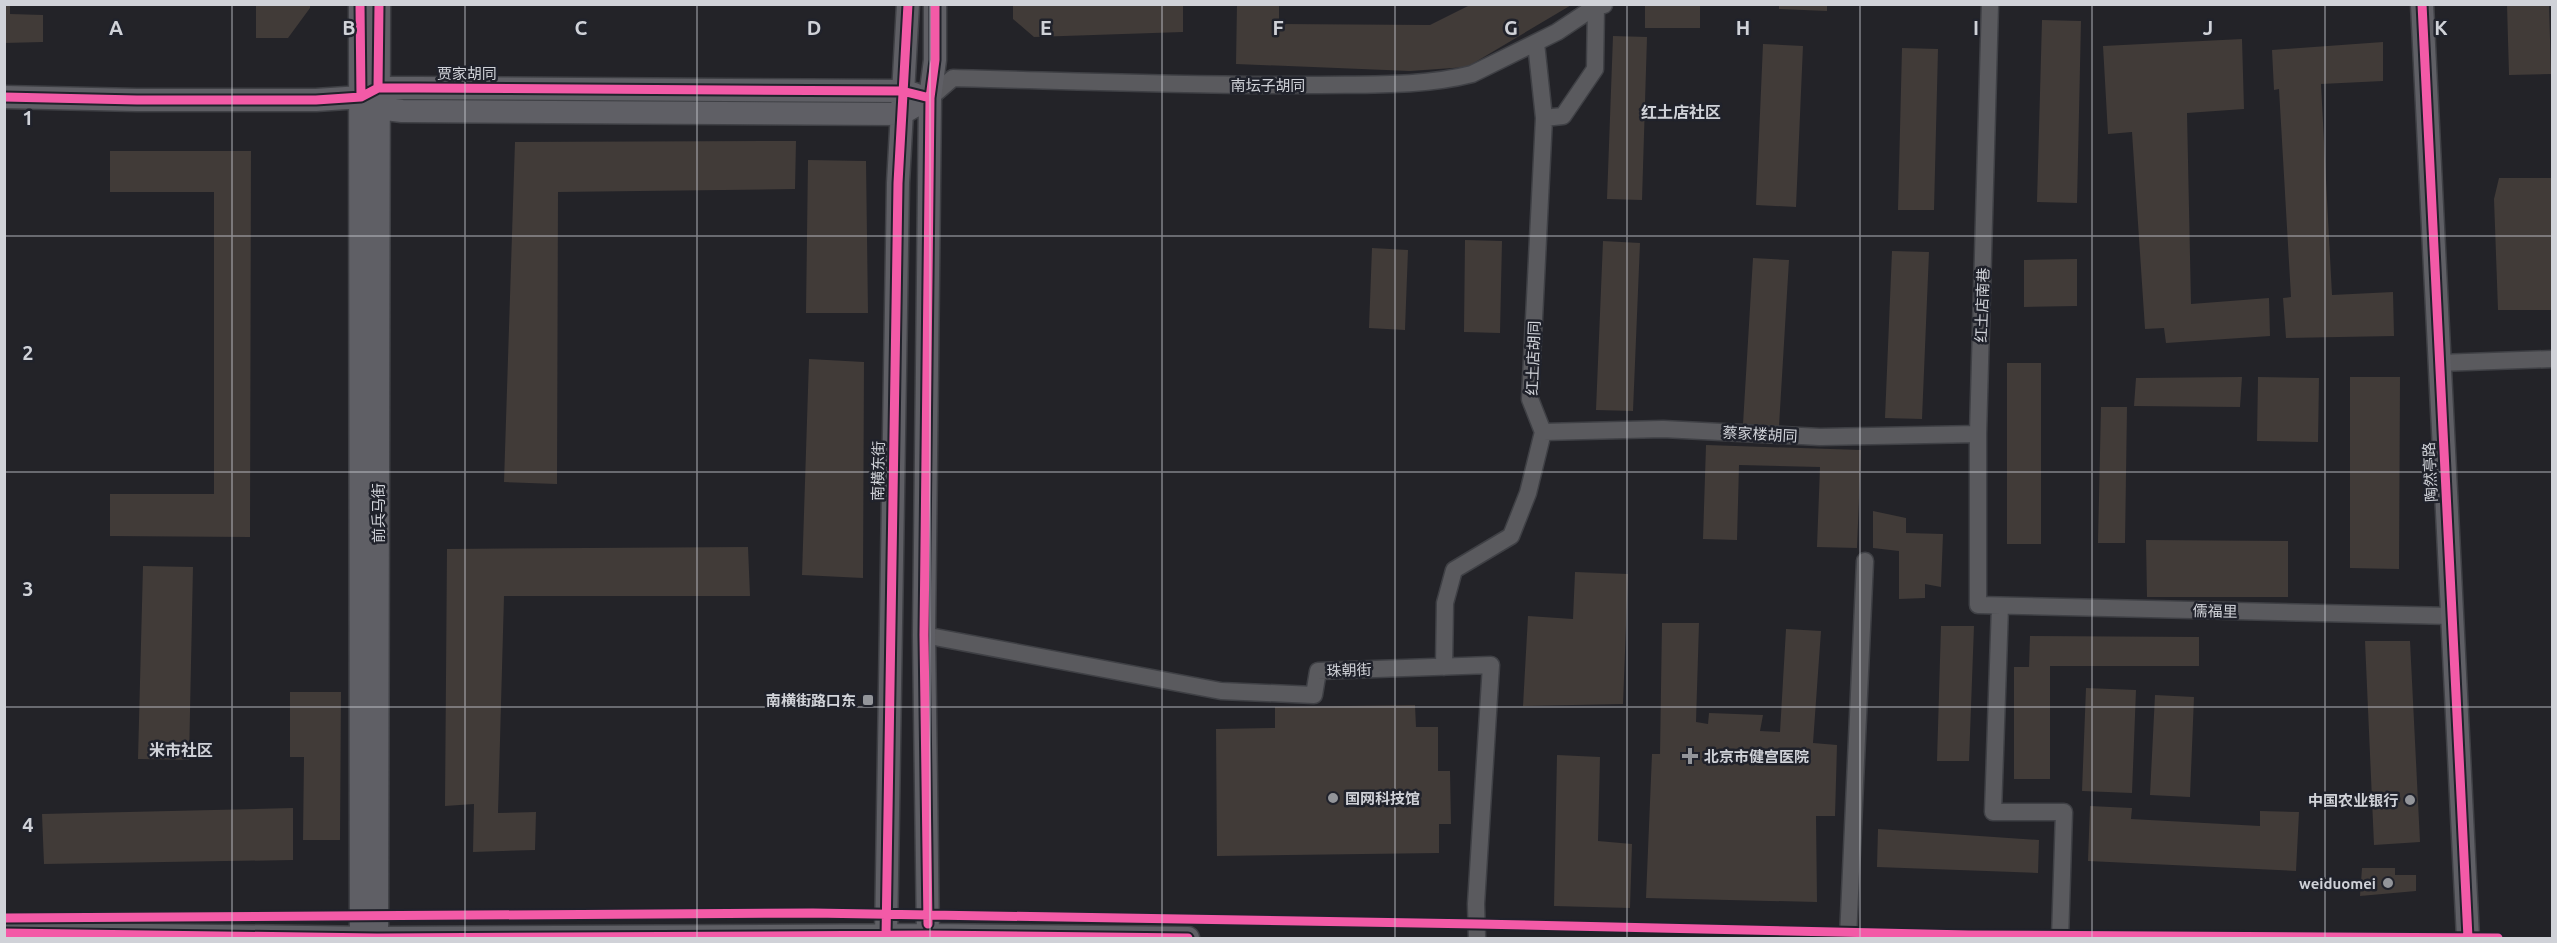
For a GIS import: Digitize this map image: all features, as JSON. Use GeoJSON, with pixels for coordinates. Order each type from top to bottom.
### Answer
{"type":"FeatureCollection","features":[{"type":"Feature","properties":{"kind":"street"},"geometry":{"type":"LineString","coordinates":[[360,4],[372,98]]}},
{"type":"Feature","properties":{"kind":"street"},"geometry":{"type":"LineString","coordinates":[[372,98],[379,4]]}},
{"type":"Feature","properties":{"kind":"street","name":"南横东街"},"geometry":{"type":"LineString","coordinates":[[886,937],[888,702],[901,102],[908,4]]}},
{"type":"Feature","properties":{"kind":"street"},"geometry":{"type":"LineString","coordinates":[[928,937],[924,635],[930,98],[935,60],[934,4]]}},
{"type":"Feature","properties":{"kind":"street","name":"红土店南巷"},"geometry":{"type":"LineString","coordinates":[[1978,606],[1978,434],[1990,4]]}},
{"type":"Feature","properties":{"kind":"street","name":"陶然亭路"},"geometry":{"type":"LineString","coordinates":[[2422,4],[2468,939]]}},
{"type":"Feature","properties":{"kind":"street"},"geometry":{"type":"LineString","coordinates":[[1544,118],[1563,116],[1595,69],[1600,5]]}},
{"type":"Feature","properties":{"kind":"street","name":"南坛子胡同"},"geometry":{"type":"LineString","coordinates":[[930,98],[953,78],[1241,86],[1392,84],[1458,78],[1473,74],[1536,43],[1600,5]]}},
{"type":"Feature","properties":{"kind":"street","name":"红土店胡同"},"geometry":{"type":"LineString","coordinates":[[1536,43],[1544,118],[1530,399],[1543,432]]}},
{"type":"Feature","properties":{"kind":"street","name":"贾家胡同"},"geometry":{"type":"LineString","coordinates":[[4,97],[137,100],[372,98],[901,102],[930,98]]}},
{"type":"Feature","properties":{"kind":"street","name":"前兵马街"},"geometry":{"type":"LineString","coordinates":[[361,938],[372,98]]}},
{"type":"Feature","properties":{"kind":"street","name":"前兵马街"},"geometry":{"type":"LineString","coordinates":[[372,98],[377,938]]}},
{"type":"Feature","properties":{"kind":"street"},"geometry":{"type":"LineString","coordinates":[[2439,363],[2553,359]]}},
{"type":"Feature","properties":{"kind":"street","name":"蔡家楼胡同"},"geometry":{"type":"LineString","coordinates":[[1543,432],[1663,429],[1820,437],[1978,434]]}},
{"type":"Feature","properties":{"kind":"street"},"geometry":{"type":"LineString","coordinates":[[1443,667],[1445,603],[1454,570],[1511,536],[1528,493],[1543,432]]}},
{"type":"Feature","properties":{"kind":"street"},"geometry":{"type":"LineString","coordinates":[[1848,939],[1865,561]]}},
{"type":"Feature","properties":{"kind":"street","name":"儒福里"},"geometry":{"type":"LineString","coordinates":[[1978,606],[2452,616]]}},
{"type":"Feature","properties":{"kind":"street"},"geometry":{"type":"LineString","coordinates":[[2000,606],[1993,812],[2064,812],[2060,939]]}},
{"type":"Feature","properties":{"kind":"street","name":"珠朝街"},"geometry":{"type":"LineString","coordinates":[[924,635],[1221,691],[1314,695],[1318,671],[1491,665],[1476,904],[1478,939]]}},
{"type":"Feature","properties":{"kind":"street"},"geometry":{"type":"LineString","coordinates":[[4,933],[361,938],[1188,939]]}},
{"type":"Feature","properties":{"kind":"building"},"geometry":{"type":"Polygon","coordinates":[[[4,4],[10,4],[10,14],[43,15],[43,42],[4,43],[4,4]]]}},
{"type":"Feature","properties":{"kind":"building"},"geometry":{"type":"Polygon","coordinates":[[[256,4],[310,4],[310,8],[288,38],[256,38],[256,4]]]}},
{"type":"Feature","properties":{"kind":"building"},"geometry":{"type":"Polygon","coordinates":[[[1013,4],[1183,4],[1183,32],[1034,37],[1013,19],[1013,4]]]}},
{"type":"Feature","properties":{"kind":"building"},"geometry":{"type":"Polygon","coordinates":[[[1237,4],[1279,4],[1279,24],[1430,25],[1472,4],[1573,4],[1467,67],[1410,71],[1236,64],[1237,4]]]}},
{"type":"Feature","properties":{"kind":"building"},"geometry":{"type":"Polygon","coordinates":[[[1645,4],[1700,5],[1700,28],[1645,28],[1645,4]]]}},
{"type":"Feature","properties":{"kind":"building"},"geometry":{"type":"Polygon","coordinates":[[[1779,4],[1827,4],[1827,11],[1779,9],[1779,4]]]}},
{"type":"Feature","properties":{"kind":"building"},"geometry":{"type":"Polygon","coordinates":[[[2507,4],[2549,4],[2551,74],[2509,75],[2507,4]]]}},
{"type":"Feature","properties":{"kind":"building"},"geometry":{"type":"Polygon","coordinates":[[[2042,20],[2081,21],[2077,203],[2037,202],[2042,20]]]}},
{"type":"Feature","properties":{"kind":"building"},"geometry":{"type":"Polygon","coordinates":[[[1613,36],[1647,37],[1642,200],[1607,199],[1613,36]]]}},
{"type":"Feature","properties":{"kind":"building"},"geometry":{"type":"Polygon","coordinates":[[[2242,39],[2244,109],[2187,113],[2191,304],[2269,298],[2270,336],[2166,343],[2164,328],[2145,329],[2132,132],[2108,134],[2103,46],[2242,39]]]}},
{"type":"Feature","properties":{"kind":"building"},"geometry":{"type":"Polygon","coordinates":[[[2383,42],[2383,81],[2321,84],[2332,295],[2393,292],[2394,336],[2286,338],[2283,298],[2291,297],[2279,89],[2274,90],[2272,50],[2383,42]]]}},
{"type":"Feature","properties":{"kind":"building"},"geometry":{"type":"Polygon","coordinates":[[[1763,44],[1803,46],[1796,207],[1756,205],[1763,44]]]}},
{"type":"Feature","properties":{"kind":"building"},"geometry":{"type":"Polygon","coordinates":[[[1902,48],[1938,49],[1934,210],[1898,210],[1902,48]]]}},
{"type":"Feature","properties":{"kind":"building"},"geometry":{"type":"Polygon","coordinates":[[[796,141],[795,189],[558,192],[557,484],[504,482],[515,142],[796,141]]]}},
{"type":"Feature","properties":{"kind":"building"},"geometry":{"type":"Polygon","coordinates":[[[110,151],[251,151],[250,537],[110,536],[110,494],[214,494],[214,192],[110,192],[110,151]]]}},
{"type":"Feature","properties":{"kind":"building"},"geometry":{"type":"Polygon","coordinates":[[[808,160],[866,161],[868,313],[806,313],[808,160]]]}},
{"type":"Feature","properties":{"kind":"building"},"geometry":{"type":"Polygon","coordinates":[[[2499,178],[2552,178],[2552,310],[2498,310],[2494,199],[2499,178]]]}},
{"type":"Feature","properties":{"kind":"building"},"geometry":{"type":"Polygon","coordinates":[[[1465,240],[1502,241],[1500,333],[1464,332],[1465,240]]]}},
{"type":"Feature","properties":{"kind":"building"},"geometry":{"type":"Polygon","coordinates":[[[1603,241],[1640,243],[1633,411],[1596,410],[1603,241]]]}},
{"type":"Feature","properties":{"kind":"building"},"geometry":{"type":"Polygon","coordinates":[[[1372,248],[1408,250],[1405,330],[1369,328],[1372,248]]]}},
{"type":"Feature","properties":{"kind":"building"},"geometry":{"type":"Polygon","coordinates":[[[1892,251],[1929,252],[1922,419],[1885,418],[1892,251]]]}},
{"type":"Feature","properties":{"kind":"building"},"geometry":{"type":"Polygon","coordinates":[[[1753,258],[1789,260],[1779,426],[1743,424],[1753,258]]]}},
{"type":"Feature","properties":{"kind":"building"},"geometry":{"type":"Polygon","coordinates":[[[2077,259],[2077,306],[2024,307],[2024,260],[2077,259]]]}},
{"type":"Feature","properties":{"kind":"building"},"geometry":{"type":"Polygon","coordinates":[[[809,359],[864,362],[863,578],[802,575],[809,359]]]}},
{"type":"Feature","properties":{"kind":"building"},"geometry":{"type":"Polygon","coordinates":[[[2007,363],[2041,363],[2041,544],[2007,544],[2007,363]]]}},
{"type":"Feature","properties":{"kind":"building"},"geometry":{"type":"Polygon","coordinates":[[[2242,377],[2240,407],[2134,406],[2136,378],[2242,377]]]}},
{"type":"Feature","properties":{"kind":"building"},"geometry":{"type":"Polygon","coordinates":[[[2258,377],[2319,378],[2318,442],[2257,441],[2258,377]]]}},
{"type":"Feature","properties":{"kind":"building"},"geometry":{"type":"Polygon","coordinates":[[[2350,377],[2400,377],[2399,569],[2350,568],[2350,377]]]}},
{"type":"Feature","properties":{"kind":"building"},"geometry":{"type":"Polygon","coordinates":[[[2101,407],[2127,407],[2125,543],[2098,543],[2101,407]]]}},
{"type":"Feature","properties":{"kind":"building"},"geometry":{"type":"Polygon","coordinates":[[[1706,445],[1861,450],[1857,548],[1817,547],[1820,467],[1739,465],[1737,540],[1703,539],[1706,445]]]}},
{"type":"Feature","properties":{"kind":"building"},"geometry":{"type":"Polygon","coordinates":[[[1873,511],[1906,518],[1906,533],[1943,534],[1941,587],[1925,584],[1925,598],[1899,599],[1899,551],[1873,548],[1873,511]]]}},
{"type":"Feature","properties":{"kind":"building"},"geometry":{"type":"Polygon","coordinates":[[[2146,540],[2288,541],[2288,597],[2147,597],[2146,540]]]}},
{"type":"Feature","properties":{"kind":"building"},"geometry":{"type":"Polygon","coordinates":[[[748,547],[750,596],[504,596],[498,813],[536,812],[535,850],[473,852],[474,804],[445,806],[447,549],[748,547]]]}},
{"type":"Feature","properties":{"kind":"building"},"geometry":{"type":"Polygon","coordinates":[[[143,566],[193,567],[189,760],[138,759],[143,566]]]}},
{"type":"Feature","properties":{"kind":"building"},"geometry":{"type":"Polygon","coordinates":[[[1575,572],[1628,574],[1623,704],[1523,706],[1528,616],[1573,619],[1575,572]]]}},
{"type":"Feature","properties":{"kind":"building"},"geometry":{"type":"Polygon","coordinates":[[[1662,623],[1699,623],[1696,722],[1708,724],[1709,713],[1763,715],[1760,731],[1780,732],[1786,629],[1821,631],[1813,743],[1837,745],[1835,816],[1816,816],[1817,902],[1646,898],[1652,754],[1660,754],[1662,623]]]}},
{"type":"Feature","properties":{"kind":"building"},"geometry":{"type":"Polygon","coordinates":[[[1941,626],[1974,626],[1969,761],[1937,761],[1941,626]]]}},
{"type":"Feature","properties":{"kind":"building"},"geometry":{"type":"Polygon","coordinates":[[[2030,636],[2199,637],[2199,666],[2050,666],[2050,779],[2014,779],[2014,667],[2029,667],[2030,636]]]}},
{"type":"Feature","properties":{"kind":"building"},"geometry":{"type":"Polygon","coordinates":[[[2365,641],[2410,641],[2420,842],[2374,845],[2365,641]]]}},
{"type":"Feature","properties":{"kind":"building"},"geometry":{"type":"Polygon","coordinates":[[[2086,688],[2136,690],[2132,793],[2082,791],[2086,688]]]}},
{"type":"Feature","properties":{"kind":"building"},"geometry":{"type":"Polygon","coordinates":[[[290,692],[341,692],[340,840],[303,840],[304,757],[290,757],[290,692]]]}},
{"type":"Feature","properties":{"kind":"building"},"geometry":{"type":"Polygon","coordinates":[[[2155,695],[2194,697],[2190,797],[2150,795],[2155,695]]]}},
{"type":"Feature","properties":{"kind":"building","name":"国网科技馆"},"geometry":{"type":"Polygon","coordinates":[[[1415,705],[1416,727],[1438,727],[1438,771],[1450,771],[1451,824],[1439,824],[1439,853],[1217,856],[1216,729],[1275,728],[1275,707],[1415,705]]]}},
{"type":"Feature","properties":{"kind":"building"},"geometry":{"type":"Polygon","coordinates":[[[1557,755],[1600,757],[1598,841],[1632,844],[1630,908],[1554,906],[1557,755]]]}},
{"type":"Feature","properties":{"kind":"building"},"geometry":{"type":"Polygon","coordinates":[[[2090,806],[2132,808],[2131,819],[2260,826],[2260,811],[2299,812],[2296,871],[2088,861],[2090,806]]]}},
{"type":"Feature","properties":{"kind":"building"},"geometry":{"type":"Polygon","coordinates":[[[293,808],[293,860],[44,864],[42,814],[293,808]]]}},
{"type":"Feature","properties":{"kind":"building"},"geometry":{"type":"Polygon","coordinates":[[[1878,829],[2039,840],[2038,873],[1877,867],[1878,829]]]}},
{"type":"Feature","properties":{"kind":"building","name":"weiduomei"},"geometry":{"type":"Polygon","coordinates":[[[2362,868],[2395,868],[2395,875],[2416,875],[2416,891],[2360,896],[2362,868]]]}},
{"type":"Feature","properties":{"kind":"cycle path"},"geometry":{"type":"LineString","coordinates":[[360,4],[361,97]]}},
{"type":"Feature","properties":{"kind":"cycle path"},"geometry":{"type":"LineString","coordinates":[[378,88],[379,4]]}},
{"type":"Feature","properties":{"kind":"cycle path"},"geometry":{"type":"LineString","coordinates":[[886,938],[898,183],[908,4]]}},
{"type":"Feature","properties":{"kind":"cycle path"},"geometry":{"type":"LineString","coordinates":[[928,924],[924,635],[930,98],[935,60],[935,4]]}},
{"type":"Feature","properties":{"kind":"cycle path"},"geometry":{"type":"LineString","coordinates":[[2422,4],[2468,938]]}},
{"type":"Feature","properties":{"kind":"cycle path"},"geometry":{"type":"LineString","coordinates":[[4,97],[316,100],[361,97],[378,88],[417,88],[902,91],[930,98]]}},
{"type":"Feature","properties":{"kind":"cycle path"},"geometry":{"type":"LineString","coordinates":[[4,918],[813,913],[1969,935],[2498,938]]}},
{"type":"Feature","properties":{"kind":"cycle path"},"geometry":{"type":"LineString","coordinates":[[4,933],[377,938],[928,935],[1188,938]]}},
{"type":"Feature","properties":{"kind":"place","name":"南横街路口东"},"geometry":{"type":"Point","coordinates":[868,700]}},
{"type":"Feature","properties":{"kind":"place","name":"北京市健宫医院"},"geometry":{"type":"Point","coordinates":[1690,756]}},
{"type":"Feature","properties":{"kind":"place","name":"国网科技馆"},"geometry":{"type":"Point","coordinates":[1333,798]}},
{"type":"Feature","properties":{"kind":"place","name":"中国农业银行"},"geometry":{"type":"Point","coordinates":[2410,800]}},
{"type":"Feature","properties":{"kind":"place","name":"weiduomei"},"geometry":{"type":"Point","coordinates":[2388,883]}},
{"type":"Feature","properties":{"kind":"district","name":"红土店社区"},"geometry":{"type":"Point","coordinates":[1681,112]}},
{"type":"Feature","properties":{"kind":"district","name":"米市社区"},"geometry":{"type":"Point","coordinates":[181,750]}}]}
